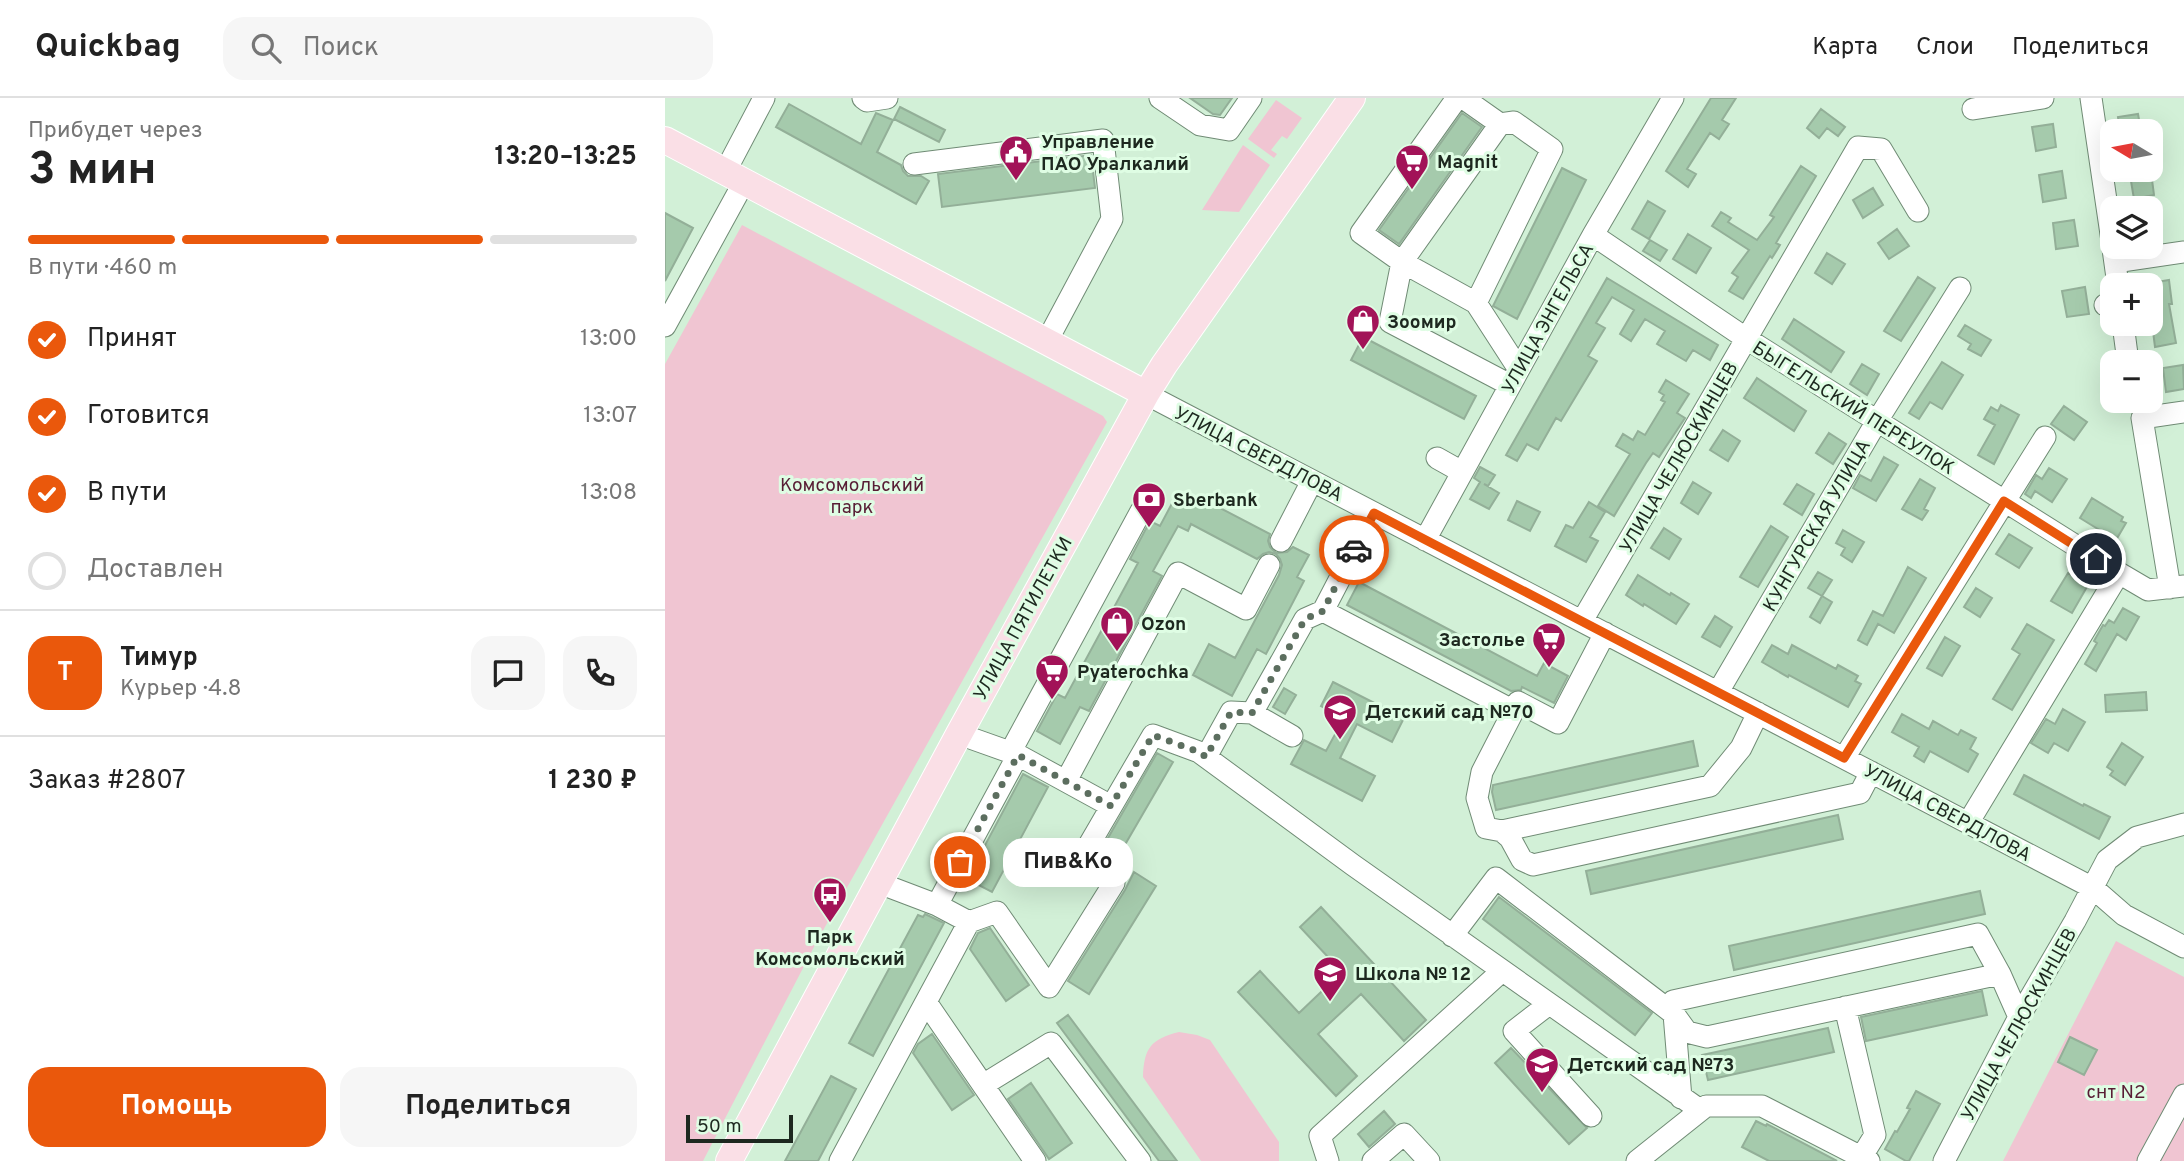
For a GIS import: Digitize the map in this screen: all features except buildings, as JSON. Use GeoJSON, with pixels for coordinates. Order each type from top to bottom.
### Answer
{"type":"FeatureCollection","features":[{"type":"Feature","properties":{"kind":"main road","name":"УЛИЦА ПЯТИЛЕТКИ"},"geometry":{"type":"LineString","coordinates":[[729,1161],[1146,394],[1352,98]]}},
{"type":"Feature","properties":{"kind":"main road","name":"УЛИЦА СВЕРДЛОВА"},"geometry":{"type":"LineString","coordinates":[[665,140],[1146,394]]}},
{"type":"Feature","properties":{"kind":"street"},"geometry":{"type":"LineString","coordinates":[[665,326],[735,177],[764,98]]}},
{"type":"Feature","properties":{"kind":"street"},"geometry":{"type":"LineString","coordinates":[[863,98],[867,101],[887,98]]}},
{"type":"Feature","properties":{"kind":"street"},"geometry":{"type":"LineString","coordinates":[[1163,99],[1200,125],[1229,130],[1251,98]]}},
{"type":"Feature","properties":{"kind":"street"},"geometry":{"type":"LineString","coordinates":[[1457,98],[1361,233],[1402,262],[1476,303],[1514,376]]}},
{"type":"Feature","properties":{"kind":"street","name":"УЛИЦА ЭНГЕЛЬСА"},"geometry":{"type":"LineString","coordinates":[[1425,540],[1593,235],[1673,98]]}},
{"type":"Feature","properties":{"kind":"street"},"geometry":{"type":"LineString","coordinates":[[1973,109],[2043,98]]}},
{"type":"Feature","properties":{"kind":"street"},"geometry":{"type":"LineString","coordinates":[[2091,98],[2087,137],[2100,207]]}},
{"type":"Feature","properties":{"kind":"street"},"geometry":{"type":"LineString","coordinates":[[1476,102],[1500,124]]}},
{"type":"Feature","properties":{"kind":"street"},"geometry":{"type":"LineString","coordinates":[[1476,303],[1552,149],[1514,122],[1500,124],[1402,262],[1390,322],[1514,376]]}},
{"type":"Feature","properties":{"kind":"street"},"geometry":{"type":"LineString","coordinates":[[914,164],[1103,140],[1112,219],[1047,341]]}},
{"type":"Feature","properties":{"kind":"street","name":"УЛИЦА ЧЕЛЮСКИНЦЕВ"},"geometry":{"type":"LineString","coordinates":[[1582,621],[1859,147],[1881,149],[1918,211]]}},
{"type":"Feature","properties":{"kind":"street","name":"БЫГЕЛЬСКИЙ ПЕРЕУЛОК"},"geometry":{"type":"LineString","coordinates":[[1593,235],[1747,339],[2119,573],[2148,590],[2177,587]]}},
{"type":"Feature","properties":{"kind":"street"},"geometry":{"type":"LineString","coordinates":[[2163,250],[2184,252]]}},
{"type":"Feature","properties":{"kind":"street","name":"КУНГУРСКАЯ УЛИЦА"},"geometry":{"type":"LineString","coordinates":[[1718,692],[1877,421],[1960,288]]}},
{"type":"Feature","properties":{"kind":"street","name":"УЛИЦА СВЕРДЛОВА"},"geometry":{"type":"LineString","coordinates":[[1146,394],[2093,888],[2124,915],[2184,947]]}},
{"type":"Feature","properties":{"kind":"street"},"geometry":{"type":"LineString","coordinates":[[2177,587],[2142,418],[2184,412]]}},
{"type":"Feature","properties":{"kind":"street"},"geometry":{"type":"LineString","coordinates":[[1844,758],[2045,437]]}},
{"type":"Feature","properties":{"kind":"street"},"geometry":{"type":"LineString","coordinates":[[1437,458],[1462,472]]}},
{"type":"Feature","properties":{"kind":"street"},"geometry":{"type":"LineString","coordinates":[[1281,541],[1313,481]]}},
{"type":"Feature","properties":{"kind":"street"},"geometry":{"type":"LineString","coordinates":[[937,905],[1141,511]]}},
{"type":"Feature","properties":{"kind":"street"},"geometry":{"type":"LineString","coordinates":[[1252,713],[1305,619],[1323,611],[1374,513]]}},
{"type":"Feature","properties":{"kind":"street"},"geometry":{"type":"LineString","coordinates":[[1066,780],[1178,573],[1246,609],[1269,565]]}},
{"type":"Feature","properties":{"kind":"street"},"geometry":{"type":"LineString","coordinates":[[1968,822],[2119,573]]}},
{"type":"Feature","properties":{"kind":"street"},"geometry":{"type":"LineString","coordinates":[[1323,611],[1514,711]]}},
{"type":"Feature","properties":{"kind":"street"},"geometry":{"type":"LineString","coordinates":[[1605,633],[1558,723],[1518,702],[1482,772],[1476,798],[1486,828],[1502,831],[1710,786],[1741,747],[1758,713]]}},
{"type":"Feature","properties":{"kind":"street"},"geometry":{"type":"LineString","coordinates":[[1206,757],[1231,712],[1252,713],[1292,736]]}},
{"type":"Feature","properties":{"kind":"street"},"geometry":{"type":"LineString","coordinates":[[959,734],[1014,753],[1111,806]]}},
{"type":"Feature","properties":{"kind":"street"},"geometry":{"type":"LineString","coordinates":[[841,1160],[969,922],[997,912],[1049,988],[1114,883],[1079,862],[1153,735],[1199,752],[1452,936],[1700,1110]]}},
{"type":"Feature","properties":{"kind":"street"},"geometry":{"type":"LineString","coordinates":[[1502,831],[1510,838],[1522,860],[1532,865],[1860,793],[1871,772]]}},
{"type":"Feature","properties":{"kind":"street","name":"УЛИЦА ЧЕЛЮСКИНЦЕВ"},"geometry":{"type":"LineString","coordinates":[[1944,1161],[2019,1017],[2108,860],[2137,837],[2184,824]]}},
{"type":"Feature","properties":{"kind":"street"},"geometry":{"type":"LineString","coordinates":[[1452,936],[1496,878],[1674,1014],[1688,1032],[1707,1037],[2000,974]]}},
{"type":"Feature","properties":{"kind":"street"},"geometry":{"type":"LineString","coordinates":[[879,883],[937,905],[969,922]]}},
{"type":"Feature","properties":{"kind":"street"},"geometry":{"type":"LineString","coordinates":[[1681,1098],[1673,1001],[1978,934],[2019,1017]]}},
{"type":"Feature","properties":{"kind":"street"},"geometry":{"type":"LineString","coordinates":[[1328,1161],[1321,1136],[1502,971]]}},
{"type":"Feature","properties":{"kind":"street"},"geometry":{"type":"LineString","coordinates":[[926,1002],[1035,1161]]}},
{"type":"Feature","properties":{"kind":"street"},"geometry":{"type":"LineString","coordinates":[[1549,1004],[1514,1031],[1591,1116]]}},
{"type":"Feature","properties":{"kind":"street"},"geometry":{"type":"LineString","coordinates":[[1637,1161],[1706,1106],[1762,1107],[1866,1159],[1875,1135],[1845,1007]]}},
{"type":"Feature","properties":{"kind":"street"},"geometry":{"type":"LineString","coordinates":[[983,1085],[1051,1043],[1140,1161]]}},
{"type":"Feature","properties":{"kind":"street"},"geometry":{"type":"LineString","coordinates":[[2148,1161],[2184,1095]]}},
{"type":"Feature","properties":{"kind":"street"},"geometry":{"type":"LineString","coordinates":[[1373,1161],[1404,1134],[1429,1161]]}},
{"type":"Feature","properties":{"kind":"green space"},"geometry":{"type":"Polygon","coordinates":[[[1276,100],[1302,118],[1287,139],[1282,136],[1271,150],[1277,154],[1274,158],[1248,139],[1276,100]]]}},
{"type":"Feature","properties":{"kind":"green space"},"geometry":{"type":"Polygon","coordinates":[[[1243,145],[1270,165],[1239,212],[1202,210],[1243,145]]]}},
{"type":"Feature","properties":{"kind":"green space","name":"Комсомольский парк"},"geometry":{"type":"Polygon","coordinates":[[[742,225],[1092,410],[1103,416],[1107,422],[816,943],[703,1161],[665,1161],[665,364],[742,225]]]}},
{"type":"Feature","properties":{"kind":"green space","name":"снт N2"},"geometry":{"type":"Polygon","coordinates":[[[2116,941],[2184,977],[2184,1161],[2003,1161],[2116,941]]]}},
{"type":"Feature","properties":{"kind":"green space"},"geometry":{"type":"Polygon","coordinates":[[[1179,1032],[1210,1040],[1279,1142],[1279,1161],[1201,1161],[1143,1077],[1145,1059],[1151,1046],[1162,1038],[1179,1032]]]}},
{"type":"Feature","properties":{"kind":"way so far"},"geometry":{"type":"LineString","coordinates":[[960,862],[1018,755],[1111,806],[1153,735],[1206,757],[1231,712],[1252,713],[1305,619],[1323,611],[1354,550]]}},
{"type":"Feature","properties":{"kind":"place","name":"Управление ПАО Уралкалий"},"geometry":{"type":"Point","coordinates":[1016,182]}},
{"type":"Feature","properties":{"kind":"place","name":"Magnit"},"geometry":{"type":"Point","coordinates":[1412,191]}},
{"type":"Feature","properties":{"kind":"place","name":"Зоомир"},"geometry":{"type":"Point","coordinates":[1363,351]}},
{"type":"Feature","properties":{"kind":"place","name":"Sberbank"},"geometry":{"type":"Point","coordinates":[1149,529]}},
{"type":"Feature","properties":{"kind":"place","name":"Ozon"},"geometry":{"type":"Point","coordinates":[1117,653]}},
{"type":"Feature","properties":{"kind":"place","name":"Застолье"},"geometry":{"type":"Point","coordinates":[1549,669]}},
{"type":"Feature","properties":{"kind":"place","name":"Pyaterochka"},"geometry":{"type":"Point","coordinates":[1052,701]}},
{"type":"Feature","properties":{"kind":"place","name":"Детский сад №70"},"geometry":{"type":"Point","coordinates":[1340,741]}},
{"type":"Feature","properties":{"kind":"place","name":"Пив&Ко"},"geometry":{"type":"Point","coordinates":[960,862]}},
{"type":"Feature","properties":{"kind":"place","name":"Парк Комсомольский"},"geometry":{"type":"Point","coordinates":[830,924]}},
{"type":"Feature","properties":{"kind":"place","name":"Школа № 12"},"geometry":{"type":"Point","coordinates":[1330,1003]}},
{"type":"Feature","properties":{"kind":"place","name":"Детский сад №73"},"geometry":{"type":"Point","coordinates":[1542,1094]}},
{"type":"Feature","properties":{"kind":"route"},"geometry":{"type":"LineString","coordinates":[[1354,550],[1374,513],[1844,758],[2004,501],[2096,559]]}}]}
